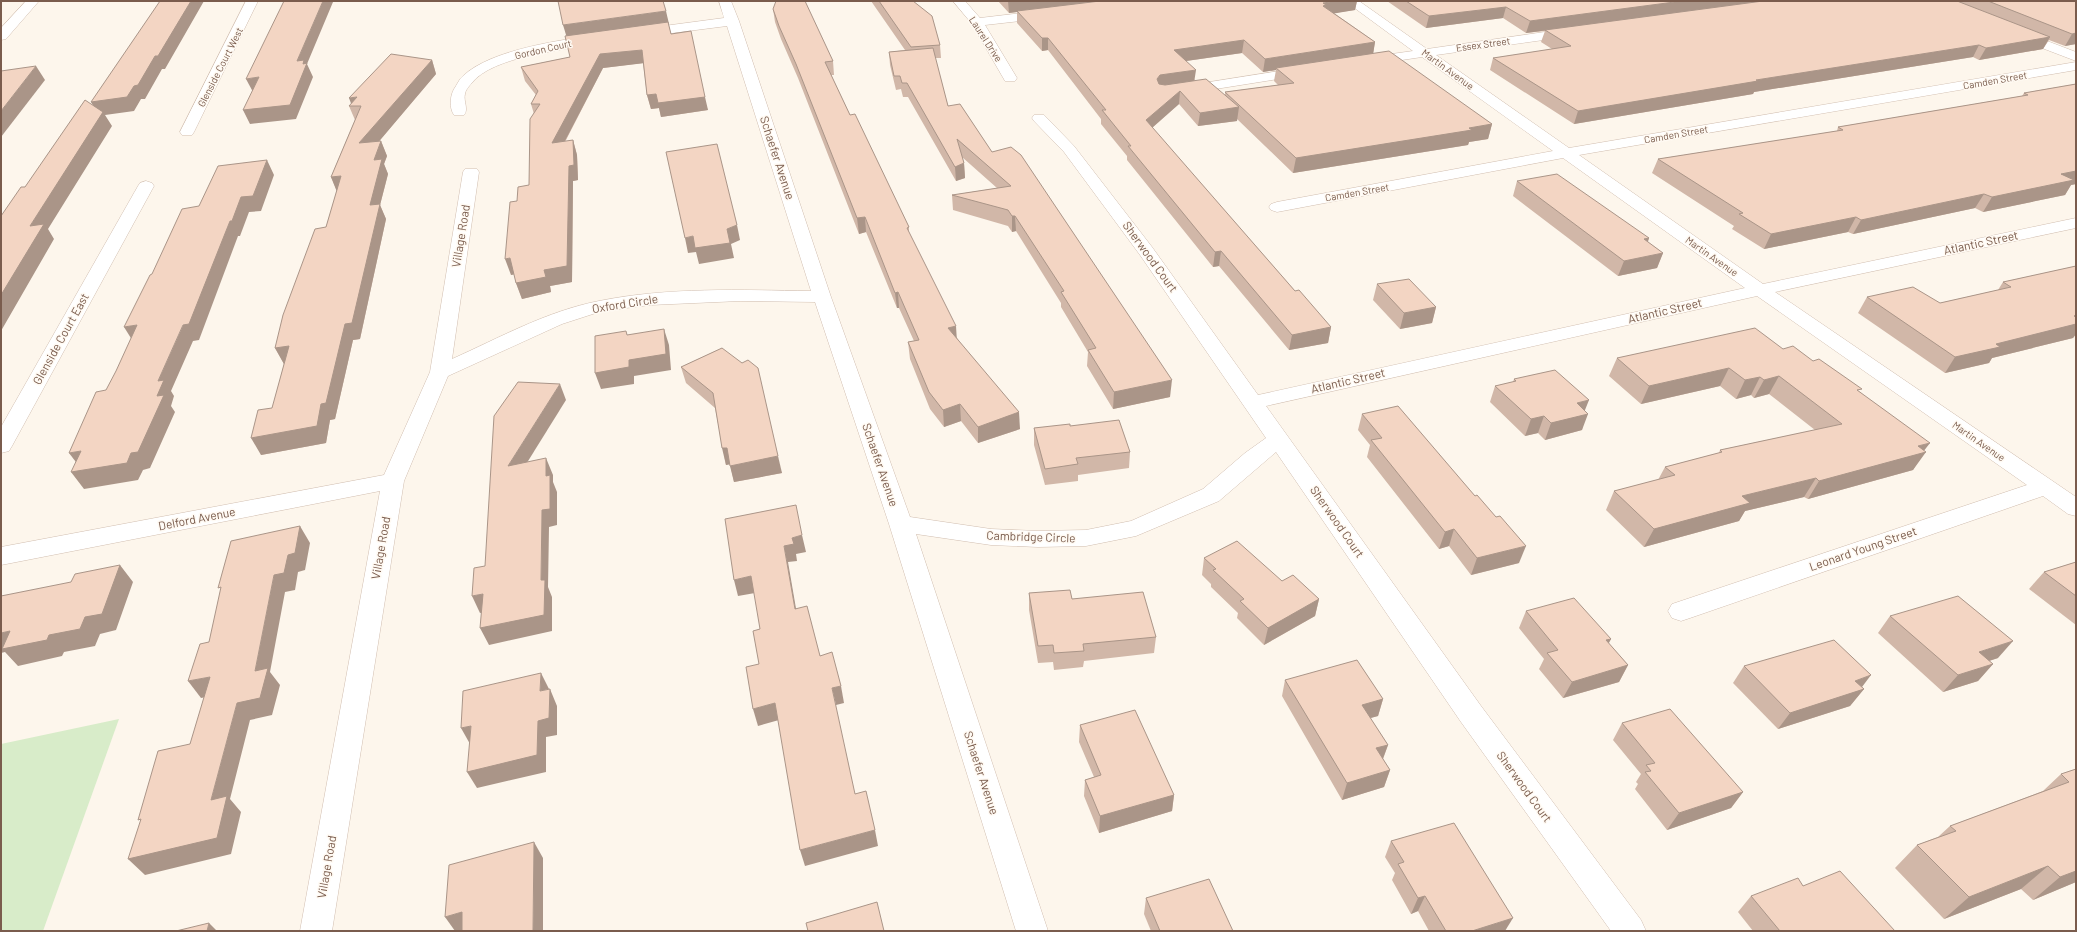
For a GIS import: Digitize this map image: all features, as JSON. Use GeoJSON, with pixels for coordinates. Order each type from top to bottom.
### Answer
{"type":"FeatureCollection","features":[{"type":"Feature","properties":{"kind":"street"},"geometry":{"type":"LineString","coordinates":[[1,36],[33,1]]}},
{"type":"Feature","properties":{"kind":"street","name":"Glenside Court West"},"geometry":{"type":"LineString","coordinates":[[187,132],[252,1]]}},
{"type":"Feature","properties":{"kind":"street","name":"Laurel Drive"},"geometry":{"type":"LineString","coordinates":[[959,1],[977,22],[1010,78]]}},
{"type":"Feature","properties":{"kind":"street","name":"Martin Avenue"},"geometry":{"type":"LineString","coordinates":[[1351,1],[1760,290],[2076,508]]}},
{"type":"Feature","properties":{"kind":"street"},"geometry":{"type":"LineString","coordinates":[[625,35],[729,11]]}},
{"type":"Feature","properties":{"kind":"street","name":"Schaefer Avenue"},"geometry":{"type":"LineString","coordinates":[[729,11],[822,297],[900,524],[1032,931]]}},
{"type":"Feature","properties":{"kind":"street"},"geometry":{"type":"LineString","coordinates":[[977,22],[1063,12]]}},
{"type":"Feature","properties":{"kind":"street"},"geometry":{"type":"LineString","coordinates":[[2003,28],[2076,57]]}},
{"type":"Feature","properties":{"kind":"street","name":"Essex Street"},"geometry":{"type":"LineString","coordinates":[[1356,63],[1425,52],[1582,31]]}},
{"type":"Feature","properties":{"kind":"street","name":"Gordon Court"},"geometry":{"type":"LineString","coordinates":[[459,112],[455,103],[458,92],[465,82],[479,71],[497,62],[538,48],[609,37]]}},
{"type":"Feature","properties":{"kind":"street","name":"Camden Street"},"geometry":{"type":"LineString","coordinates":[[1277,207],[1565,153],[2076,66]]}},
{"type":"Feature","properties":{"kind":"street"},"geometry":{"type":"LineString","coordinates":[[1172,92],[1318,69]]}},
{"type":"Feature","properties":{"kind":"street","name":"Sherwood Court"},"geometry":{"type":"LineString","coordinates":[[1038,118],[1069,149],[1146,251],[1254,402],[1471,714],[1630,931]]}},
{"type":"Feature","properties":{"kind":"street","name":"Village Road"},"geometry":{"type":"LineString","coordinates":[[316,931],[393,481],[440,372],[471,172]]}},
{"type":"Feature","properties":{"kind":"street","name":"Glenside Court East"},"geometry":{"type":"LineString","coordinates":[[1,446],[146,186]]}},
{"type":"Feature","properties":{"kind":"street","name":"Atlantic Street"},"geometry":{"type":"LineString","coordinates":[[1254,402],[1760,290],[2076,223]]}},
{"type":"Feature","properties":{"kind":"street","name":"Oxford Circle"},"geometry":{"type":"LineString","coordinates":[[440,372],[555,320],[599,306],[650,299],[740,295],[822,297]]}},
{"type":"Feature","properties":{"kind":"street","name":"Cambridge Circle"},"geometry":{"type":"LineString","coordinates":[[900,524],[990,537],[1038,539],[1086,538],[1136,528],[1211,495],[1252,458],[1279,439]]}},
{"type":"Feature","properties":{"kind":"street","name":"Delford Avenue"},"geometry":{"type":"LineString","coordinates":[[1,556],[393,481]]}},
{"type":"Feature","properties":{"kind":"street","name":"Leonard Young Street"},"geometry":{"type":"LineString","coordinates":[[1681,611],[2046,487]]}},
{"type":"Feature","properties":{"kind":"green space"},"geometry":{"type":"Polygon","coordinates":[[[119,719],[43,931],[1,931],[1,744],[119,719]]]}},
{"type":"Feature","properties":{"kind":"building"},"geometry":{"type":"Polygon","coordinates":[[[160,1],[191,1],[158,56],[155,56],[138,85],[134,86],[127,97],[91,102],[160,1]]]}},
{"type":"Feature","properties":{"kind":"building"},"geometry":{"type":"Polygon","coordinates":[[[284,1],[323,1],[297,61],[304,60],[303,64],[307,63],[290,105],[243,110],[259,77],[246,79],[284,1]]]}},
{"type":"Feature","properties":{"kind":"building"},"geometry":{"type":"Polygon","coordinates":[[[558,1],[663,1],[666,11],[563,25],[558,1]]]}},
{"type":"Feature","properties":{"kind":"building"},"geometry":{"type":"Polygon","coordinates":[[[776,1],[805,1],[833,61],[825,62],[850,115],[855,114],[909,227],[907,228],[956,326],[948,328],[1019,412],[978,427],[960,404],[943,410],[929,392],[908,342],[919,340],[898,292],[895,293],[865,217],[857,218],[796,64],[779,26],[773,9],[776,1]]]}},
{"type":"Feature","properties":{"kind":"building"},"geometry":{"type":"Polygon","coordinates":[[[879,1],[913,1],[932,16],[940,45],[911,47],[879,1]]]}},
{"type":"Feature","properties":{"kind":"building"},"geometry":{"type":"Polygon","coordinates":[[[1100,1],[1338,1],[1323,3],[1326,5],[1323,6],[1375,42],[1265,59],[1244,40],[1174,50],[1196,70],[1160,75],[1157,79],[1159,84],[1165,85],[1206,79],[1239,107],[1200,113],[1180,91],[1146,120],[1295,291],[1299,290],[1331,327],[1292,335],[1221,251],[1215,252],[1128,146],[1131,146],[1102,110],[1106,110],[1048,38],[1042,38],[1017,11],[1100,1]]]}},
{"type":"Feature","properties":{"kind":"building"},"geometry":{"type":"Polygon","coordinates":[[[1406,1],[1682,1],[1530,21],[1506,7],[1429,16],[1406,1]]]}},
{"type":"Feature","properties":{"kind":"building"},"geometry":{"type":"Polygon","coordinates":[[[1763,1],[1957,1],[2050,37],[1986,48],[1979,45],[1756,80],[1758,81],[1578,111],[1493,58],[1571,46],[1545,30],[1763,1]]]}},
{"type":"Feature","properties":{"kind":"building"},"geometry":{"type":"Polygon","coordinates":[[[1988,1],[2076,1],[2076,33],[2072,34],[1988,1]]]}},
{"type":"Feature","properties":{"kind":"building"},"geometry":{"type":"Polygon","coordinates":[[[668,22],[671,34],[691,31],[705,97],[658,103],[656,94],[647,95],[642,50],[600,54],[552,143],[573,140],[574,165],[569,166],[567,266],[544,270],[546,277],[516,283],[510,258],[505,259],[510,202],[517,201],[518,187],[529,185],[530,119],[540,104],[531,104],[538,91],[521,67],[570,57],[565,36],[668,22]]]}},
{"type":"Feature","properties":{"kind":"building"},"geometry":{"type":"Polygon","coordinates":[[[933,48],[948,106],[960,104],[992,152],[1011,147],[1021,155],[1172,380],[1114,392],[1088,350],[1096,348],[1061,292],[1064,291],[1015,216],[1012,216],[1008,210],[952,195],[1011,186],[957,139],[964,163],[955,167],[907,83],[902,83],[900,76],[894,76],[889,52],[933,48]]]}},
{"type":"Feature","properties":{"kind":"building"},"geometry":{"type":"Polygon","coordinates":[[[1389,51],[1492,124],[1469,128],[1472,130],[1296,158],[1225,92],[1294,83],[1276,68],[1389,51]]]}},
{"type":"Feature","properties":{"kind":"building"},"geometry":{"type":"Polygon","coordinates":[[[391,54],[432,60],[359,143],[381,141],[374,160],[382,159],[370,205],[380,204],[352,323],[345,324],[326,403],[321,404],[317,426],[251,438],[258,410],[272,408],[289,346],[275,348],[283,315],[315,229],[326,227],[341,176],[331,177],[361,106],[349,106],[357,97],[349,98],[391,54]]]}},
{"type":"Feature","properties":{"kind":"building"},"geometry":{"type":"Polygon","coordinates":[[[36,66],[1,111],[1,71],[36,66]]]}},
{"type":"Feature","properties":{"kind":"building"},"geometry":{"type":"Polygon","coordinates":[[[2076,84],[2076,171],[2061,174],[2074,180],[1992,197],[1984,194],[1861,220],[1856,217],[1771,234],[1739,214],[1743,213],[1658,159],[1843,130],[1838,127],[2028,95],[2024,93],[2076,84]]]}},
{"type":"Feature","properties":{"kind":"building"},"geometry":{"type":"Polygon","coordinates":[[[85,100],[103,112],[30,226],[44,224],[1,295],[1,216],[21,187],[25,187],[85,100]]]}},
{"type":"Feature","properties":{"kind":"building"},"geometry":{"type":"Polygon","coordinates":[[[717,144],[737,225],[727,229],[730,243],[695,248],[693,236],[685,238],[666,152],[717,144]]]}},
{"type":"Feature","properties":{"kind":"building"},"geometry":{"type":"Polygon","coordinates":[[[267,160],[253,196],[241,197],[189,324],[183,325],[158,381],[164,380],[157,396],[164,395],[138,452],[131,453],[127,463],[71,472],[81,451],[69,453],[96,392],[106,390],[116,371],[137,325],[124,327],[150,275],[152,274],[182,209],[199,206],[218,166],[267,160]]]}},
{"type":"Feature","properties":{"kind":"building"},"geometry":{"type":"Polygon","coordinates":[[[1557,174],[1649,238],[1644,239],[1663,253],[1624,261],[1517,181],[1557,174]]]}},
{"type":"Feature","properties":{"kind":"building"},"geometry":{"type":"Polygon","coordinates":[[[2076,266],[2076,315],[2074,316],[2076,317],[2076,324],[1996,344],[2000,347],[1955,357],[1867,297],[1913,287],[1940,303],[2011,287],[2003,282],[2076,266]]]}},
{"type":"Feature","properties":{"kind":"building"},"geometry":{"type":"Polygon","coordinates":[[[1409,279],[1436,307],[1404,313],[1377,284],[1409,279]]]}},
{"type":"Feature","properties":{"kind":"building"},"geometry":{"type":"Polygon","coordinates":[[[1755,328],[1783,349],[1793,346],[1813,361],[1819,359],[1862,389],[1857,390],[1930,443],[1918,446],[1926,452],[1819,481],[1816,478],[1742,496],[1750,503],[1654,529],[1614,491],[1675,475],[1665,467],[1722,452],[1720,450],[1842,424],[1779,376],[1764,380],[1760,377],[1745,380],[1729,368],[1649,386],[1617,358],[1755,328]]]}},
{"type":"Feature","properties":{"kind":"building"},"geometry":{"type":"Polygon","coordinates":[[[664,329],[666,354],[629,360],[629,367],[595,373],[595,336],[626,331],[627,335],[664,329]]]}},
{"type":"Feature","properties":{"kind":"building"},"geometry":{"type":"Polygon","coordinates":[[[722,348],[742,363],[748,360],[758,368],[778,456],[730,466],[727,448],[722,448],[713,393],[681,367],[722,348]]]}},
{"type":"Feature","properties":{"kind":"building"},"geometry":{"type":"Polygon","coordinates":[[[1555,370],[1589,400],[1577,403],[1588,414],[1551,423],[1544,416],[1531,419],[1495,386],[1516,381],[1514,379],[1555,370]]]}},
{"type":"Feature","properties":{"kind":"building"},"geometry":{"type":"Polygon","coordinates":[[[518,382],[560,384],[508,466],[546,458],[546,476],[550,475],[550,509],[542,510],[541,580],[545,580],[544,615],[480,628],[483,594],[472,596],[474,568],[485,566],[494,416],[518,382]]]}},
{"type":"Feature","properties":{"kind":"building"},"geometry":{"type":"Polygon","coordinates":[[[1398,406],[1475,496],[1477,495],[1496,517],[1500,516],[1526,546],[1477,558],[1454,529],[1445,532],[1371,440],[1382,438],[1362,414],[1398,406]]]}},
{"type":"Feature","properties":{"kind":"building"},"geometry":{"type":"Polygon","coordinates":[[[1119,420],[1130,452],[1076,458],[1078,464],[1045,469],[1034,428],[1070,424],[1070,426],[1119,420]]]}},
{"type":"Feature","properties":{"kind":"building"},"geometry":{"type":"Polygon","coordinates":[[[796,505],[802,535],[792,538],[794,544],[784,546],[795,609],[807,606],[820,656],[832,652],[841,686],[832,688],[855,794],[866,791],[875,830],[800,850],[775,703],[753,709],[746,667],[759,664],[753,631],[760,629],[751,576],[734,580],[725,519],[796,505]]]}},
{"type":"Feature","properties":{"kind":"building"},"geometry":{"type":"Polygon","coordinates":[[[300,526],[295,553],[288,555],[284,573],[274,575],[255,671],[268,668],[260,698],[237,703],[211,800],[227,796],[217,838],[128,859],[141,819],[138,820],[158,751],[190,744],[210,677],[188,681],[200,644],[209,642],[221,587],[218,588],[231,541],[300,526]]]}},
{"type":"Feature","properties":{"kind":"building"},"geometry":{"type":"Polygon","coordinates":[[[1237,541],[1282,581],[1293,575],[1319,599],[1268,628],[1240,601],[1244,599],[1213,570],[1216,569],[1204,558],[1237,541]]]}},
{"type":"Feature","properties":{"kind":"building"},"geometry":{"type":"Polygon","coordinates":[[[2076,562],[2076,596],[2044,572],[2076,562]]]}},
{"type":"Feature","properties":{"kind":"building"},"geometry":{"type":"Polygon","coordinates":[[[120,565],[102,614],[85,617],[80,629],[49,635],[47,640],[2,649],[10,631],[1,633],[1,596],[71,582],[75,574],[120,565]]]}},
{"type":"Feature","properties":{"kind":"building"},"geometry":{"type":"Polygon","coordinates":[[[1070,590],[1072,599],[1143,592],[1156,637],[1083,644],[1084,651],[1054,653],[1053,645],[1038,646],[1029,593],[1070,590]]]}},
{"type":"Feature","properties":{"kind":"building"},"geometry":{"type":"Polygon","coordinates":[[[1958,596],[2013,641],[1979,652],[1993,664],[1958,675],[1890,616],[1958,596]]]}},
{"type":"Feature","properties":{"kind":"building"},"geometry":{"type":"Polygon","coordinates":[[[1574,598],[1611,639],[1606,640],[1628,665],[1572,682],[1547,653],[1558,650],[1526,611],[1574,598]]]}},
{"type":"Feature","properties":{"kind":"building"},"geometry":{"type":"Polygon","coordinates":[[[1834,640],[1871,675],[1855,681],[1864,689],[1790,713],[1744,666],[1834,640]]]}},
{"type":"Feature","properties":{"kind":"building"},"geometry":{"type":"Polygon","coordinates":[[[1357,660],[1383,699],[1362,705],[1388,745],[1376,748],[1390,770],[1347,783],[1285,680],[1357,660]]]}},
{"type":"Feature","properties":{"kind":"building"},"geometry":{"type":"Polygon","coordinates":[[[541,673],[540,691],[550,689],[549,718],[538,721],[537,755],[467,772],[471,726],[461,728],[463,691],[541,673]]]}},
{"type":"Feature","properties":{"kind":"building"},"geometry":{"type":"Polygon","coordinates":[[[1670,709],[1743,792],[1679,813],[1645,772],[1651,771],[1646,765],[1655,763],[1622,723],[1670,709]]]}},
{"type":"Feature","properties":{"kind":"building"},"geometry":{"type":"Polygon","coordinates":[[[1135,710],[1174,795],[1100,816],[1085,780],[1101,775],[1080,725],[1135,710]]]}},
{"type":"Feature","properties":{"kind":"building"},"geometry":{"type":"Polygon","coordinates":[[[2076,769],[2076,871],[2060,877],[2048,866],[1969,897],[1917,845],[1956,831],[1950,826],[2069,782],[2061,774],[2076,769]]]}},
{"type":"Feature","properties":{"kind":"building"},"geometry":{"type":"Polygon","coordinates":[[[1454,823],[1513,918],[1472,931],[1446,931],[1425,896],[1418,898],[1398,864],[1404,862],[1391,841],[1454,823]]]}},
{"type":"Feature","properties":{"kind":"building"},"geometry":{"type":"Polygon","coordinates":[[[534,842],[533,931],[462,931],[462,912],[445,917],[449,865],[534,842]]]}},
{"type":"Feature","properties":{"kind":"building"},"geometry":{"type":"Polygon","coordinates":[[[1840,871],[1895,931],[1780,931],[1751,896],[1798,878],[1803,886],[1840,871]]]}},
{"type":"Feature","properties":{"kind":"building"},"geometry":{"type":"Polygon","coordinates":[[[1209,879],[1233,931],[1160,931],[1146,898],[1209,879]]]}},
{"type":"Feature","properties":{"kind":"building"},"geometry":{"type":"Polygon","coordinates":[[[877,902],[884,931],[808,931],[806,923],[877,902]]]}},
{"type":"Feature","properties":{"kind":"building"},"geometry":{"type":"Polygon","coordinates":[[[209,923],[207,931],[176,931],[209,923]]]}}]}
